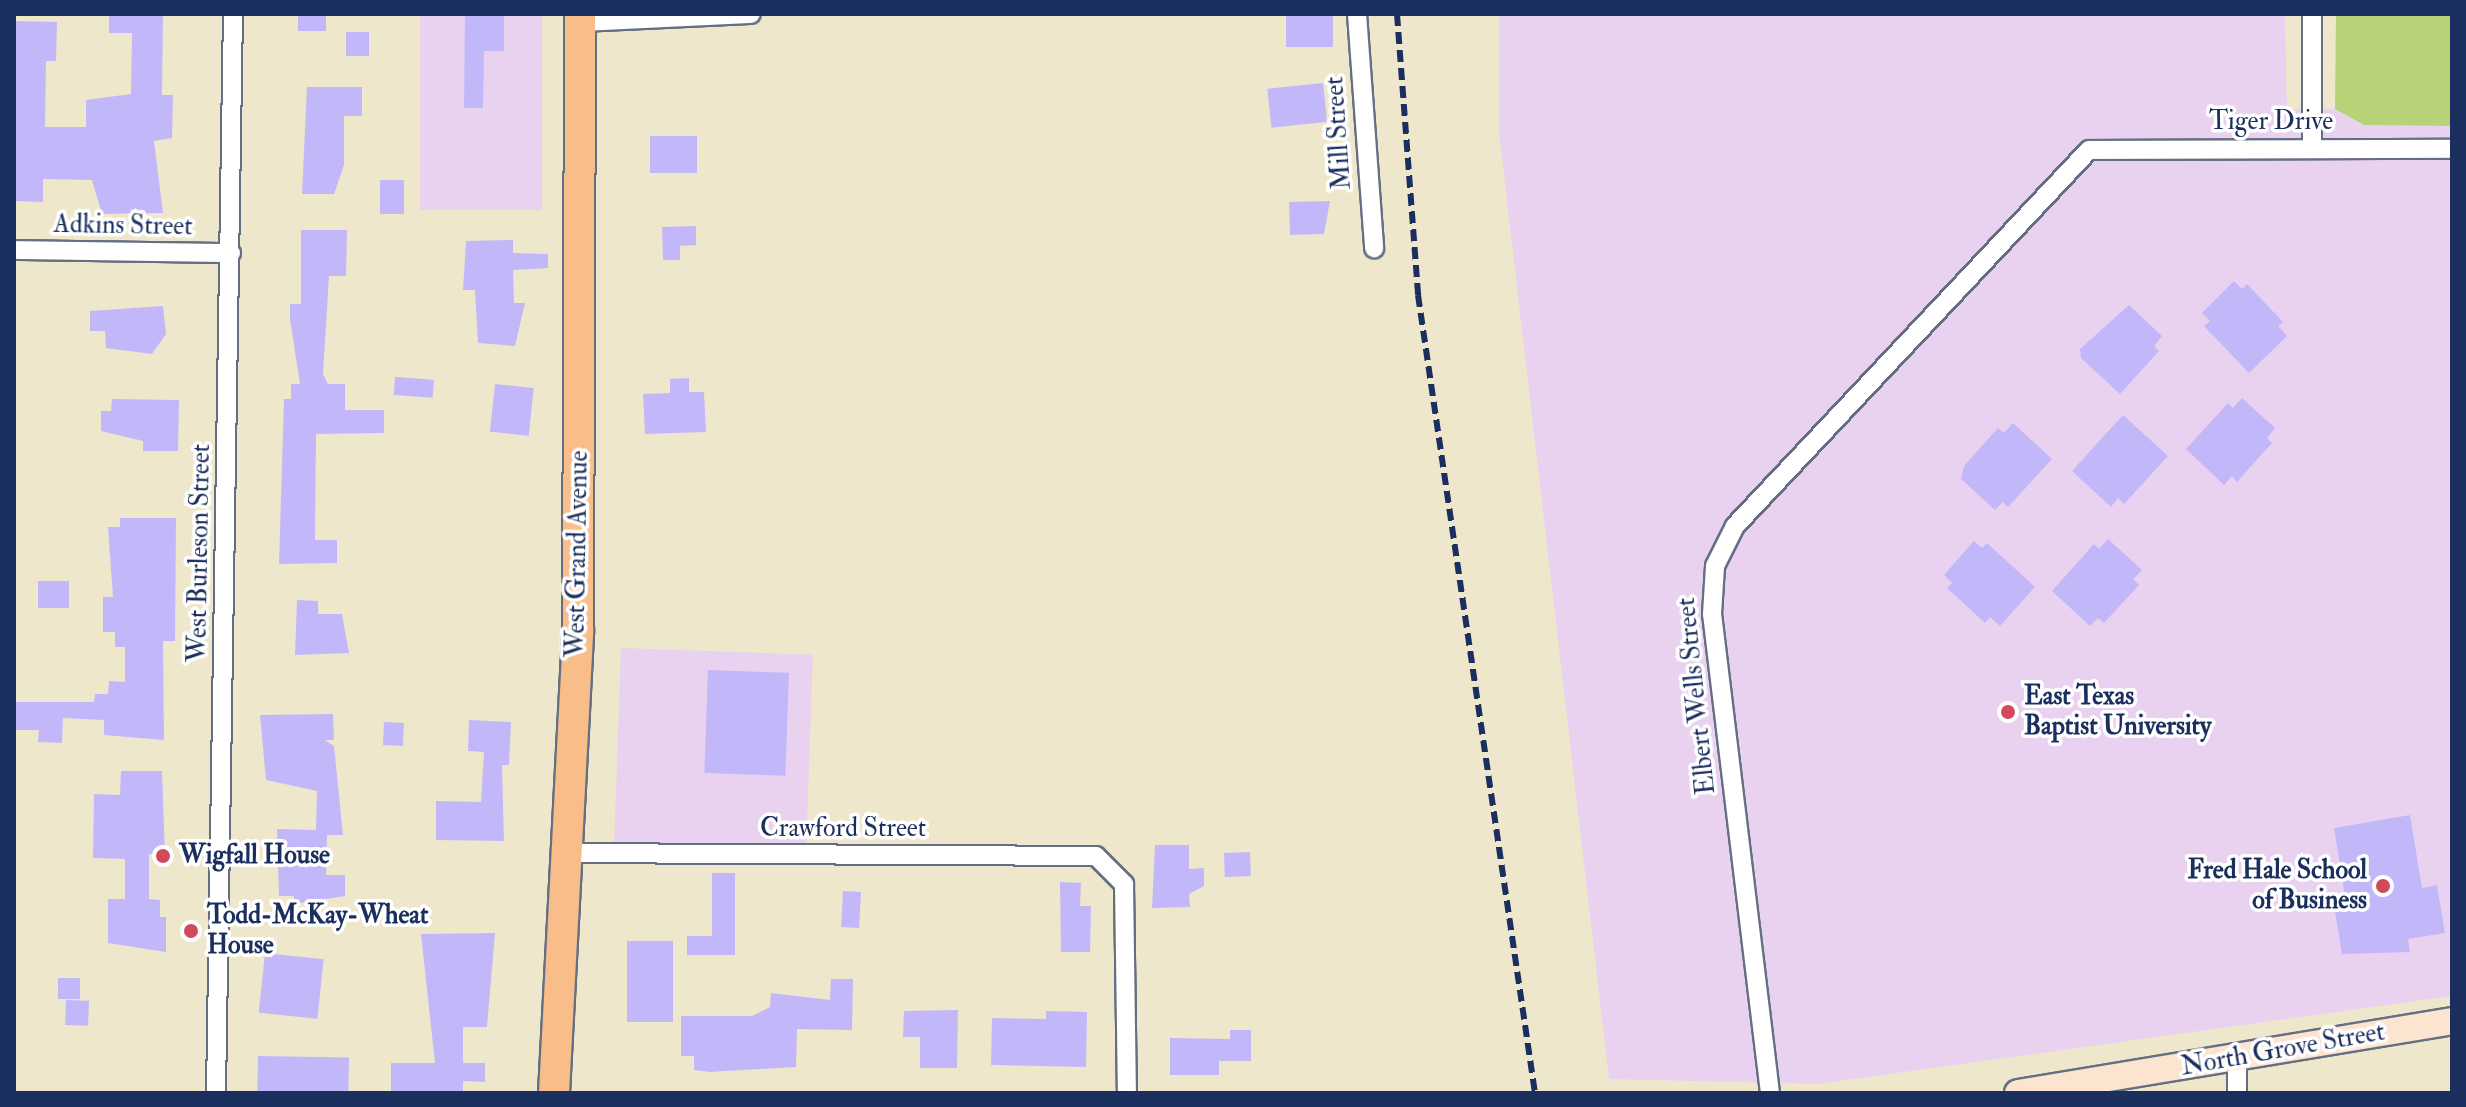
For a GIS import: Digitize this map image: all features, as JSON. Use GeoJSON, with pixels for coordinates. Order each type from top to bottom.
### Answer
{"type":"FeatureCollection","features":[{"type":"Feature","properties":{"kind":"highway","name":"West Grand Avenue"},"geometry":{"type":"LineString","coordinates":[[554,1093],[578,631],[580,18]]}},
{"type":"Feature","properties":{"kind":"main road","name":"North Grove Street"},"geometry":{"type":"LineString","coordinates":[[2018,1093],[2452,1021]]}},
{"type":"Feature","properties":{"kind":"street","name":"West Burleson Street"},"geometry":{"type":"LineString","coordinates":[[216,1093],[233,14]]}},
{"type":"Feature","properties":{"kind":"street"},"geometry":{"type":"LineString","coordinates":[[580,18],[751,14]]}},
{"type":"Feature","properties":{"kind":"street","name":"Mill Street"},"geometry":{"type":"LineString","coordinates":[[1357,14],[1374,248]]}},
{"type":"Feature","properties":{"kind":"street"},"geometry":{"type":"LineString","coordinates":[[2312,14],[2312,148]]}},
{"type":"Feature","properties":{"kind":"street","name":"Tiger Drive"},"geometry":{"type":"LineString","coordinates":[[2089,150],[2452,149]]}},
{"type":"Feature","properties":{"kind":"street","name":"Elbert Wells Street"},"geometry":{"type":"LineString","coordinates":[[1770,1093],[1712,614],[1719,553],[1773,478],[2089,150]]}},
{"type":"Feature","properties":{"kind":"street","name":"Adkins Street"},"geometry":{"type":"LineString","coordinates":[[14,250],[231,253]]}},
{"type":"Feature","properties":{"kind":"street","name":"Crawford Street"},"geometry":{"type":"LineString","coordinates":[[566,853],[1080,855],[1116,868],[1126,900],[1127,1093]]}},
{"type":"Feature","properties":{"kind":"street"},"geometry":{"type":"LineString","coordinates":[[2237,1059],[2237,1093]]}},
{"type":"Feature","properties":{"kind":"shaded area"},"geometry":{"type":"Polygon","coordinates":[[[420,14],[542,14],[542,210],[420,210],[420,14]]]}},
{"type":"Feature","properties":{"kind":"shaded area","name":"East Texas Baptist University"},"geometry":{"type":"Polygon","coordinates":[[[1499,14],[2285,14],[2287,109],[2335,109],[2364,125],[2452,126],[2452,996],[1817,1084],[1609,1079],[1499,132],[1499,14]]]}},
{"type":"Feature","properties":{"kind":"shaded area"},"geometry":{"type":"Polygon","coordinates":[[[621,648],[813,655],[806,849],[614,842],[621,648]]]}},
{"type":"Feature","properties":{"kind":"green space"},"geometry":{"type":"Polygon","coordinates":[[[2336,14],[2452,14],[2452,126],[2364,125],[2335,109],[2336,14]]]}},
{"type":"Feature","properties":{"kind":"building"},"geometry":{"type":"Polygon","coordinates":[[[109,14],[163,14],[162,95],[173,95],[172,138],[154,141],[163,213],[102,214],[92,180],[43,179],[43,202],[14,201],[14,21],[57,22],[56,61],[46,61],[45,127],[86,127],[86,100],[131,94],[132,33],[109,33],[109,14]]]}},
{"type":"Feature","properties":{"kind":"building"},"geometry":{"type":"Polygon","coordinates":[[[298,14],[326,14],[326,31],[298,31],[298,14]]]}},
{"type":"Feature","properties":{"kind":"building"},"geometry":{"type":"Polygon","coordinates":[[[465,14],[504,14],[504,51],[484,51],[483,108],[464,108],[465,14]]]}},
{"type":"Feature","properties":{"kind":"building"},"geometry":{"type":"Polygon","coordinates":[[[1286,14],[1333,14],[1333,47],[1286,47],[1286,14]]]}},
{"type":"Feature","properties":{"kind":"building"},"geometry":{"type":"Polygon","coordinates":[[[346,32],[369,32],[369,56],[346,56],[346,32]]]}},
{"type":"Feature","properties":{"kind":"building"},"geometry":{"type":"Polygon","coordinates":[[[1323,83],[1327,122],[1271,128],[1267,89],[1323,83]]]}},
{"type":"Feature","properties":{"kind":"building"},"geometry":{"type":"Polygon","coordinates":[[[307,87],[362,87],[362,116],[344,116],[344,165],[334,194],[302,194],[307,87]]]}},
{"type":"Feature","properties":{"kind":"building"},"geometry":{"type":"Polygon","coordinates":[[[650,136],[697,136],[697,173],[650,173],[650,136]]]}},
{"type":"Feature","properties":{"kind":"building"},"geometry":{"type":"Polygon","coordinates":[[[380,180],[404,180],[404,214],[380,214],[380,180]]]}},
{"type":"Feature","properties":{"kind":"building"},"geometry":{"type":"Polygon","coordinates":[[[1330,201],[1324,234],[1290,235],[1289,202],[1330,201]]]}},
{"type":"Feature","properties":{"kind":"building"},"geometry":{"type":"Polygon","coordinates":[[[696,226],[696,245],[680,246],[680,260],[663,260],[662,227],[696,226]]]}},
{"type":"Feature","properties":{"kind":"building"},"geometry":{"type":"Polygon","coordinates":[[[301,230],[347,230],[346,276],[329,276],[323,374],[328,384],[345,384],[345,410],[384,410],[384,433],[316,434],[315,540],[337,540],[337,563],[279,564],[284,399],[291,399],[291,384],[300,384],[290,304],[301,304],[301,230]]]}},
{"type":"Feature","properties":{"kind":"building"},"geometry":{"type":"Polygon","coordinates":[[[513,240],[513,253],[548,254],[548,268],[513,270],[514,303],[525,303],[515,346],[478,343],[475,290],[463,290],[466,241],[513,240]]]}},
{"type":"Feature","properties":{"kind":"building"},"geometry":{"type":"Polygon","coordinates":[[[2234,281],[2242,289],[2247,284],[2283,322],[2278,326],[2287,336],[2249,373],[2204,326],[2210,321],[2202,313],[2234,281]]]}},
{"type":"Feature","properties":{"kind":"building"},"geometry":{"type":"Polygon","coordinates":[[[2129,305],[2162,336],[2154,346],[2159,351],[2120,394],[2081,358],[2080,349],[2129,305]]]}},
{"type":"Feature","properties":{"kind":"building"},"geometry":{"type":"Polygon","coordinates":[[[163,306],[166,334],[152,354],[106,348],[105,331],[90,331],[90,311],[163,306]]]}},
{"type":"Feature","properties":{"kind":"building"},"geometry":{"type":"Polygon","coordinates":[[[395,377],[434,380],[433,398],[394,395],[395,377]]]}},
{"type":"Feature","properties":{"kind":"building"},"geometry":{"type":"Polygon","coordinates":[[[689,378],[689,392],[704,392],[706,432],[645,434],[643,394],[670,393],[670,379],[689,378]]]}},
{"type":"Feature","properties":{"kind":"building"},"geometry":{"type":"Polygon","coordinates":[[[495,384],[534,388],[529,436],[490,432],[495,384]]]}},
{"type":"Feature","properties":{"kind":"building"},"geometry":{"type":"Polygon","coordinates":[[[2242,398],[2275,428],[2267,438],[2272,443],[2237,482],[2232,476],[2224,485],[2186,449],[2228,403],[2233,408],[2242,398]]]}},
{"type":"Feature","properties":{"kind":"building"},"geometry":{"type":"Polygon","coordinates":[[[112,399],[179,400],[178,451],[143,451],[143,441],[101,431],[101,411],[111,411],[112,399]]]}},
{"type":"Feature","properties":{"kind":"building"},"geometry":{"type":"Polygon","coordinates":[[[2123,415],[2168,456],[2124,504],[2118,498],[2111,507],[2072,471],[2123,415]]]}},
{"type":"Feature","properties":{"kind":"building"},"geometry":{"type":"Polygon","coordinates":[[[2013,423],[2052,459],[2008,507],[2003,502],[1995,510],[1961,479],[1964,466],[1998,428],[2004,433],[2013,423]]]}},
{"type":"Feature","properties":{"kind":"building"},"geometry":{"type":"Polygon","coordinates":[[[120,518],[176,518],[175,641],[163,641],[164,740],[104,735],[104,720],[63,718],[62,743],[38,742],[39,730],[14,730],[14,702],[94,702],[95,694],[108,694],[109,681],[125,682],[125,647],[115,647],[115,632],[103,632],[103,597],[113,597],[108,527],[120,527],[120,518]]]}},
{"type":"Feature","properties":{"kind":"building"},"geometry":{"type":"Polygon","coordinates":[[[2108,539],[2142,570],[2133,579],[2139,585],[2104,623],[2098,618],[2090,626],[2052,591],[2094,544],[2099,549],[2108,539]]]}},
{"type":"Feature","properties":{"kind":"building"},"geometry":{"type":"Polygon","coordinates":[[[1974,541],[1982,548],[1987,543],[2035,587],[2000,626],[1990,617],[1985,623],[1947,588],[1952,583],[1944,575],[1974,541]]]}},
{"type":"Feature","properties":{"kind":"building"},"geometry":{"type":"Polygon","coordinates":[[[38,581],[69,581],[69,608],[38,608],[38,581]]]}},
{"type":"Feature","properties":{"kind":"building"},"geometry":{"type":"Polygon","coordinates":[[[297,600],[318,601],[318,614],[342,614],[349,653],[295,655],[297,600]]]}},
{"type":"Feature","properties":{"kind":"building"},"geometry":{"type":"Polygon","coordinates":[[[708,670],[789,673],[785,776],[704,773],[708,670]]]}},
{"type":"Feature","properties":{"kind":"building"},"geometry":{"type":"Polygon","coordinates":[[[333,714],[334,740],[325,740],[334,746],[343,835],[327,835],[326,875],[345,875],[345,896],[294,904],[294,896],[279,896],[277,829],[316,830],[317,791],[266,780],[260,715],[333,714]]]}},
{"type":"Feature","properties":{"kind":"building"},"geometry":{"type":"Polygon","coordinates":[[[469,720],[511,722],[509,765],[502,765],[504,841],[436,840],[436,801],[481,802],[484,752],[468,751],[469,720]]]}},
{"type":"Feature","properties":{"kind":"building"},"geometry":{"type":"Polygon","coordinates":[[[384,722],[404,723],[403,746],[383,745],[384,722]]]}},
{"type":"Feature","properties":{"kind":"building"},"geometry":{"type":"Polygon","coordinates":[[[121,771],[162,771],[165,855],[149,854],[149,899],[160,900],[160,917],[166,917],[166,952],[108,943],[108,899],[125,899],[125,859],[93,858],[94,794],[120,795],[121,771]]]}},
{"type":"Feature","properties":{"kind":"building","name":"Fred Hale School of Business"},"geometry":{"type":"Polygon","coordinates":[[[2410,815],[2422,888],[2437,885],[2445,933],[2408,939],[2410,952],[2342,954],[2334,905],[2346,903],[2334,828],[2410,815]]]}},
{"type":"Feature","properties":{"kind":"building"},"geometry":{"type":"Polygon","coordinates":[[[1155,845],[1189,845],[1189,869],[1204,868],[1204,886],[1189,894],[1190,907],[1152,908],[1155,845]]]}},
{"type":"Feature","properties":{"kind":"building"},"geometry":{"type":"Polygon","coordinates":[[[1250,852],[1251,876],[1225,877],[1224,853],[1250,852]]]}},
{"type":"Feature","properties":{"kind":"building"},"geometry":{"type":"Polygon","coordinates":[[[712,873],[735,873],[735,955],[687,955],[687,936],[712,936],[712,873]]]}},
{"type":"Feature","properties":{"kind":"building"},"geometry":{"type":"Polygon","coordinates":[[[1060,882],[1081,883],[1080,906],[1091,906],[1090,952],[1061,952],[1060,882]]]}},
{"type":"Feature","properties":{"kind":"building"},"geometry":{"type":"Polygon","coordinates":[[[843,891],[861,892],[859,928],[841,927],[843,891]]]}},
{"type":"Feature","properties":{"kind":"building"},"geometry":{"type":"Polygon","coordinates":[[[495,933],[487,1027],[463,1027],[463,1063],[485,1063],[485,1082],[463,1081],[463,1093],[391,1093],[391,1063],[435,1063],[421,934],[495,933]]]}},
{"type":"Feature","properties":{"kind":"building"},"geometry":{"type":"Polygon","coordinates":[[[627,941],[673,941],[673,1022],[627,1022],[627,941]]]}},
{"type":"Feature","properties":{"kind":"building"},"geometry":{"type":"Polygon","coordinates":[[[265,953],[324,959],[317,1019],[259,1013],[265,953]]]}},
{"type":"Feature","properties":{"kind":"building"},"geometry":{"type":"Polygon","coordinates":[[[58,978],[80,978],[80,999],[58,999],[58,978]]]}},
{"type":"Feature","properties":{"kind":"building"},"geometry":{"type":"Polygon","coordinates":[[[831,979],[853,979],[852,1030],[797,1029],[796,1067],[710,1072],[694,1070],[694,1056],[681,1056],[681,1016],[752,1016],[770,1007],[771,993],[830,1000],[831,979]]]}},
{"type":"Feature","properties":{"kind":"building"},"geometry":{"type":"Polygon","coordinates":[[[66,1000],[89,1001],[88,1026],[65,1025],[66,1000]]]}},
{"type":"Feature","properties":{"kind":"building"},"geometry":{"type":"Polygon","coordinates":[[[958,1010],[957,1068],[920,1068],[920,1037],[903,1037],[904,1011],[958,1010]]]}},
{"type":"Feature","properties":{"kind":"building"},"geometry":{"type":"Polygon","coordinates":[[[1046,1011],[1087,1012],[1086,1067],[991,1065],[992,1018],[1046,1019],[1046,1011]]]}},
{"type":"Feature","properties":{"kind":"building"},"geometry":{"type":"Polygon","coordinates":[[[1230,1030],[1251,1030],[1251,1061],[1219,1061],[1219,1075],[1170,1075],[1170,1038],[1230,1039],[1230,1030]]]}},
{"type":"Feature","properties":{"kind":"building"},"geometry":{"type":"Polygon","coordinates":[[[258,1056],[349,1058],[348,1093],[257,1093],[258,1056]]]}},
{"type":"Feature","properties":{"kind":"railway"},"geometry":{"type":"LineString","coordinates":[[1397,14],[1418,295],[1535,1093]]}},
{"type":"Feature","properties":{"kind":"place","name":"East Texas Baptist University"},"geometry":{"type":"Point","coordinates":[2008,712]}},
{"type":"Feature","properties":{"kind":"place","name":"Wigfall House"},"geometry":{"type":"Point","coordinates":[163,856]}},
{"type":"Feature","properties":{"kind":"place","name":"Fred Hale School of Business"},"geometry":{"type":"Point","coordinates":[2383,886]}},
{"type":"Feature","properties":{"kind":"place","name":"Todd-McKay-Wheat House"},"geometry":{"type":"Point","coordinates":[191,931]}}]}
